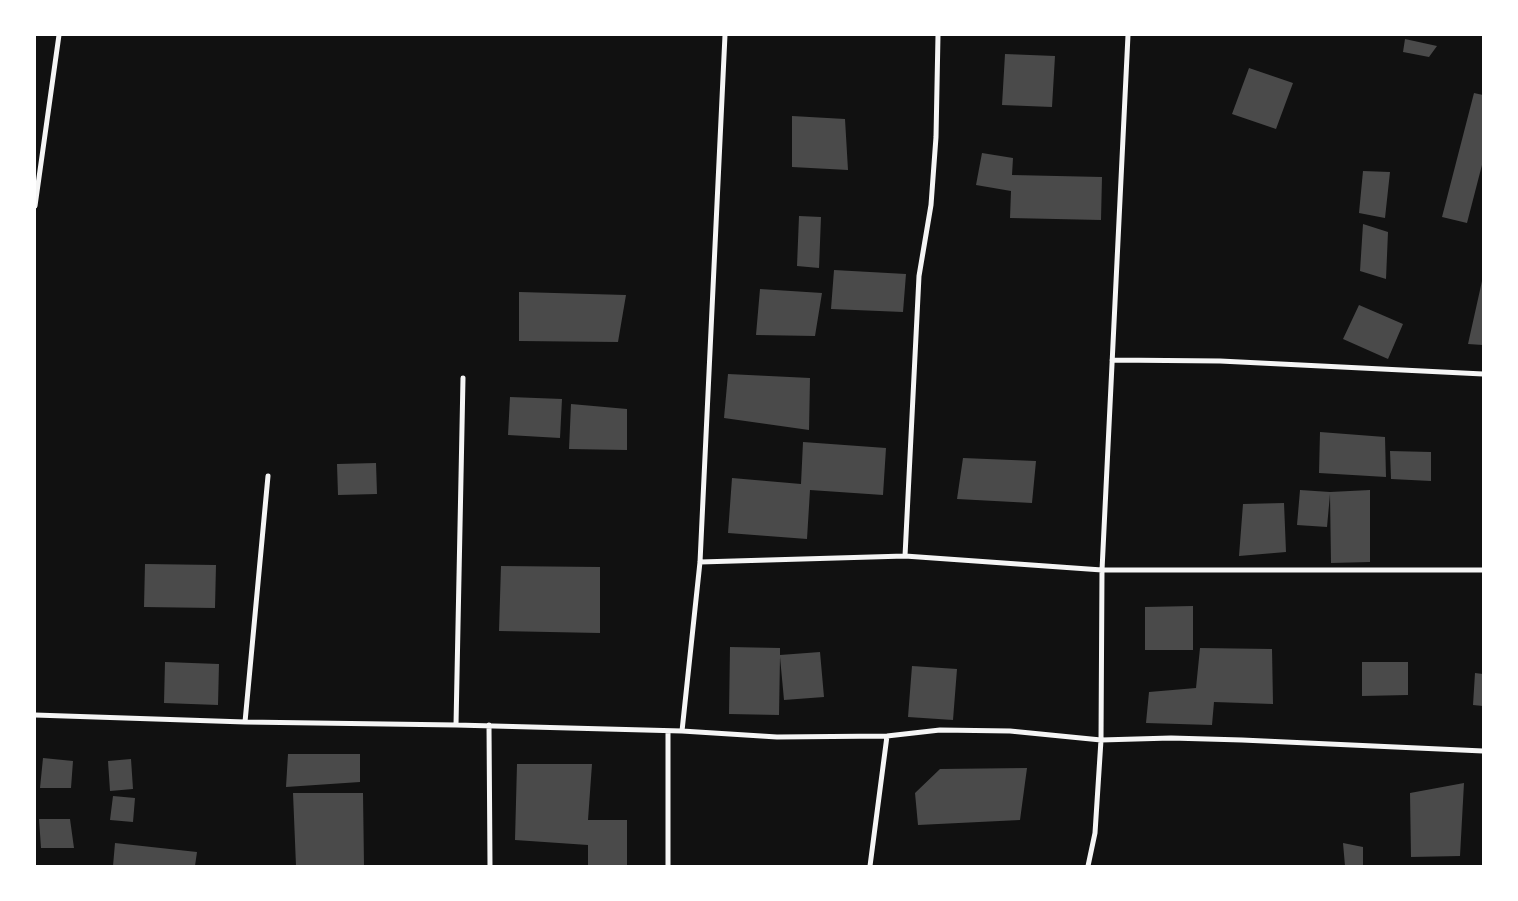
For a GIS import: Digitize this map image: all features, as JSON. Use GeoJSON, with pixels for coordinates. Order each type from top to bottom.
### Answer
{"type":"FeatureCollection","features":[{"type":"Feature","properties":{"kind":"street"},"geometry":{"type":"LineString","coordinates":[[35,206],[59,35]]}},
{"type":"Feature","properties":{"kind":"street"},"geometry":{"type":"LineString","coordinates":[[682,730],[700,562],[725,35]]}},
{"type":"Feature","properties":{"kind":"street"},"geometry":{"type":"LineString","coordinates":[[905,556],[919,276],[931,205],[936,137],[938,35]]}},
{"type":"Feature","properties":{"kind":"street"},"geometry":{"type":"LineString","coordinates":[[1088,866],[1095,833],[1100,740],[1102,570],[1128,35]]}},
{"type":"Feature","properties":{"kind":"street"},"geometry":{"type":"LineString","coordinates":[[1112,360],[1220,360],[1483,374]]}},
{"type":"Feature","properties":{"kind":"street"},"geometry":{"type":"LineString","coordinates":[[456,725],[463,378]]}},
{"type":"Feature","properties":{"kind":"street"},"geometry":{"type":"LineString","coordinates":[[245,722],[268,476]]}},
{"type":"Feature","properties":{"kind":"street"},"geometry":{"type":"LineString","coordinates":[[700,562],[905,556],[1102,570],[1483,570]]}},
{"type":"Feature","properties":{"kind":"street"},"geometry":{"type":"LineString","coordinates":[[35,715],[245,722],[682,730],[777,737],[887,736],[940,730],[1010,730],[1100,740],[1171,738],[1242,740],[1483,751]]}},
{"type":"Feature","properties":{"kind":"street"},"geometry":{"type":"LineString","coordinates":[[490,725],[490,866]]}},
{"type":"Feature","properties":{"kind":"street"},"geometry":{"type":"LineString","coordinates":[[668,731],[668,866]]}},
{"type":"Feature","properties":{"kind":"street"},"geometry":{"type":"LineString","coordinates":[[870,866],[887,736]]}},
{"type":"Feature","properties":{"kind":"building"},"geometry":{"type":"Polygon","coordinates":[[[1405,39],[1437,46],[1429,57],[1403,52],[1405,39]]]}},
{"type":"Feature","properties":{"kind":"building"},"geometry":{"type":"Polygon","coordinates":[[[1005,54],[1055,56],[1052,107],[1002,105],[1005,54]]]}},
{"type":"Feature","properties":{"kind":"building"},"geometry":{"type":"Polygon","coordinates":[[[1249,68],[1293,83],[1276,129],[1232,114],[1249,68]]]}},
{"type":"Feature","properties":{"kind":"building"},"geometry":{"type":"Polygon","coordinates":[[[1474,93],[1483,95],[1483,161],[1467,223],[1442,217],[1474,93]]]}},
{"type":"Feature","properties":{"kind":"building"},"geometry":{"type":"Polygon","coordinates":[[[792,116],[845,119],[848,170],[792,167],[792,116]]]}},
{"type":"Feature","properties":{"kind":"building"},"geometry":{"type":"Polygon","coordinates":[[[982,153],[1013,158],[1012,175],[1102,177],[1101,220],[1010,218],[1011,191],[976,185],[982,153]]]}},
{"type":"Feature","properties":{"kind":"building"},"geometry":{"type":"Polygon","coordinates":[[[1363,171],[1390,172],[1385,218],[1359,213],[1363,171]]]}},
{"type":"Feature","properties":{"kind":"building"},"geometry":{"type":"Polygon","coordinates":[[[799,216],[821,217],[819,268],[797,266],[799,216]]]}},
{"type":"Feature","properties":{"kind":"building"},"geometry":{"type":"Polygon","coordinates":[[[1363,224],[1388,232],[1386,279],[1360,271],[1363,224]]]}},
{"type":"Feature","properties":{"kind":"building"},"geometry":{"type":"Polygon","coordinates":[[[834,270],[906,274],[903,312],[831,309],[834,270]]]}},
{"type":"Feature","properties":{"kind":"building"},"geometry":{"type":"Polygon","coordinates":[[[1482,281],[1483,345],[1468,344],[1482,281]]]}},
{"type":"Feature","properties":{"kind":"building"},"geometry":{"type":"Polygon","coordinates":[[[760,289],[822,293],[815,336],[756,335],[760,289]]]}},
{"type":"Feature","properties":{"kind":"building"},"geometry":{"type":"Polygon","coordinates":[[[519,292],[626,295],[618,342],[519,341],[519,292]]]}},
{"type":"Feature","properties":{"kind":"building"},"geometry":{"type":"Polygon","coordinates":[[[1359,305],[1403,324],[1388,359],[1343,339],[1359,305]]]}},
{"type":"Feature","properties":{"kind":"building"},"geometry":{"type":"Polygon","coordinates":[[[728,374],[810,378],[809,430],[724,418],[728,374]]]}},
{"type":"Feature","properties":{"kind":"building"},"geometry":{"type":"Polygon","coordinates":[[[510,397],[562,399],[560,438],[508,435],[510,397]]]}},
{"type":"Feature","properties":{"kind":"building"},"geometry":{"type":"Polygon","coordinates":[[[571,404],[627,409],[627,450],[569,449],[571,404]]]}},
{"type":"Feature","properties":{"kind":"building"},"geometry":{"type":"Polygon","coordinates":[[[1320,432],[1385,437],[1386,477],[1319,473],[1320,432]]]}},
{"type":"Feature","properties":{"kind":"building"},"geometry":{"type":"Polygon","coordinates":[[[803,442],[886,448],[883,495],[810,490],[807,539],[728,533],[732,478],[801,484],[803,442]]]}},
{"type":"Feature","properties":{"kind":"building"},"geometry":{"type":"Polygon","coordinates":[[[1390,451],[1431,452],[1431,481],[1391,479],[1390,451]]]}},
{"type":"Feature","properties":{"kind":"building"},"geometry":{"type":"Polygon","coordinates":[[[963,458],[1036,461],[1032,503],[957,499],[963,458]]]}},
{"type":"Feature","properties":{"kind":"building"},"geometry":{"type":"Polygon","coordinates":[[[376,463],[377,494],[338,495],[337,464],[376,463]]]}},
{"type":"Feature","properties":{"kind":"building"},"geometry":{"type":"Polygon","coordinates":[[[1300,490],[1330,492],[1370,490],[1370,562],[1331,563],[1330,494],[1327,527],[1297,525],[1300,490]]]}},
{"type":"Feature","properties":{"kind":"building"},"geometry":{"type":"Polygon","coordinates":[[[1284,503],[1286,552],[1239,556],[1243,504],[1284,503]]]}},
{"type":"Feature","properties":{"kind":"building"},"geometry":{"type":"Polygon","coordinates":[[[145,564],[216,565],[215,608],[144,607],[145,564]]]}},
{"type":"Feature","properties":{"kind":"building"},"geometry":{"type":"Polygon","coordinates":[[[501,566],[600,567],[600,633],[499,631],[501,566]]]}},
{"type":"Feature","properties":{"kind":"building"},"geometry":{"type":"Polygon","coordinates":[[[1193,606],[1193,650],[1145,650],[1145,607],[1193,606]]]}},
{"type":"Feature","properties":{"kind":"building"},"geometry":{"type":"Polygon","coordinates":[[[730,647],[780,648],[780,655],[820,652],[824,697],[784,700],[780,657],[779,715],[729,714],[730,647]]]}},
{"type":"Feature","properties":{"kind":"building"},"geometry":{"type":"Polygon","coordinates":[[[1200,648],[1272,649],[1273,704],[1214,702],[1212,725],[1146,723],[1149,692],[1196,688],[1200,648]]]}},
{"type":"Feature","properties":{"kind":"building"},"geometry":{"type":"Polygon","coordinates":[[[165,662],[219,664],[218,705],[164,703],[165,662]]]}},
{"type":"Feature","properties":{"kind":"building"},"geometry":{"type":"Polygon","coordinates":[[[1362,662],[1408,662],[1408,695],[1362,696],[1362,662]]]}},
{"type":"Feature","properties":{"kind":"building"},"geometry":{"type":"Polygon","coordinates":[[[912,666],[957,669],[953,720],[908,717],[912,666]]]}},
{"type":"Feature","properties":{"kind":"building"},"geometry":{"type":"Polygon","coordinates":[[[1475,673],[1483,674],[1483,706],[1473,705],[1475,673]]]}},
{"type":"Feature","properties":{"kind":"building"},"geometry":{"type":"Polygon","coordinates":[[[288,754],[360,754],[360,782],[286,787],[288,754]]]}},
{"type":"Feature","properties":{"kind":"building"},"geometry":{"type":"Polygon","coordinates":[[[43,758],[73,761],[71,788],[40,788],[43,758]]]}},
{"type":"Feature","properties":{"kind":"building"},"geometry":{"type":"Polygon","coordinates":[[[131,759],[133,789],[110,791],[108,761],[131,759]]]}},
{"type":"Feature","properties":{"kind":"building"},"geometry":{"type":"Polygon","coordinates":[[[517,764],[592,764],[588,820],[627,820],[627,866],[588,866],[588,845],[515,840],[517,764]]]}},
{"type":"Feature","properties":{"kind":"building"},"geometry":{"type":"Polygon","coordinates":[[[1027,768],[1020,820],[918,825],[915,793],[940,769],[1027,768]]]}},
{"type":"Feature","properties":{"kind":"building"},"geometry":{"type":"Polygon","coordinates":[[[1464,783],[1460,856],[1411,857],[1410,793],[1464,783]]]}},
{"type":"Feature","properties":{"kind":"building"},"geometry":{"type":"Polygon","coordinates":[[[293,793],[363,793],[364,866],[296,866],[293,793]]]}},
{"type":"Feature","properties":{"kind":"building"},"geometry":{"type":"Polygon","coordinates":[[[113,796],[135,798],[133,822],[110,820],[113,796]]]}},
{"type":"Feature","properties":{"kind":"building"},"geometry":{"type":"Polygon","coordinates":[[[39,819],[70,819],[74,848],[41,848],[39,819]]]}},
{"type":"Feature","properties":{"kind":"building"},"geometry":{"type":"Polygon","coordinates":[[[115,843],[197,852],[195,866],[113,866],[115,843]]]}},
{"type":"Feature","properties":{"kind":"building"},"geometry":{"type":"Polygon","coordinates":[[[1343,843],[1363,847],[1363,866],[1345,866],[1343,843]]]}}]}
